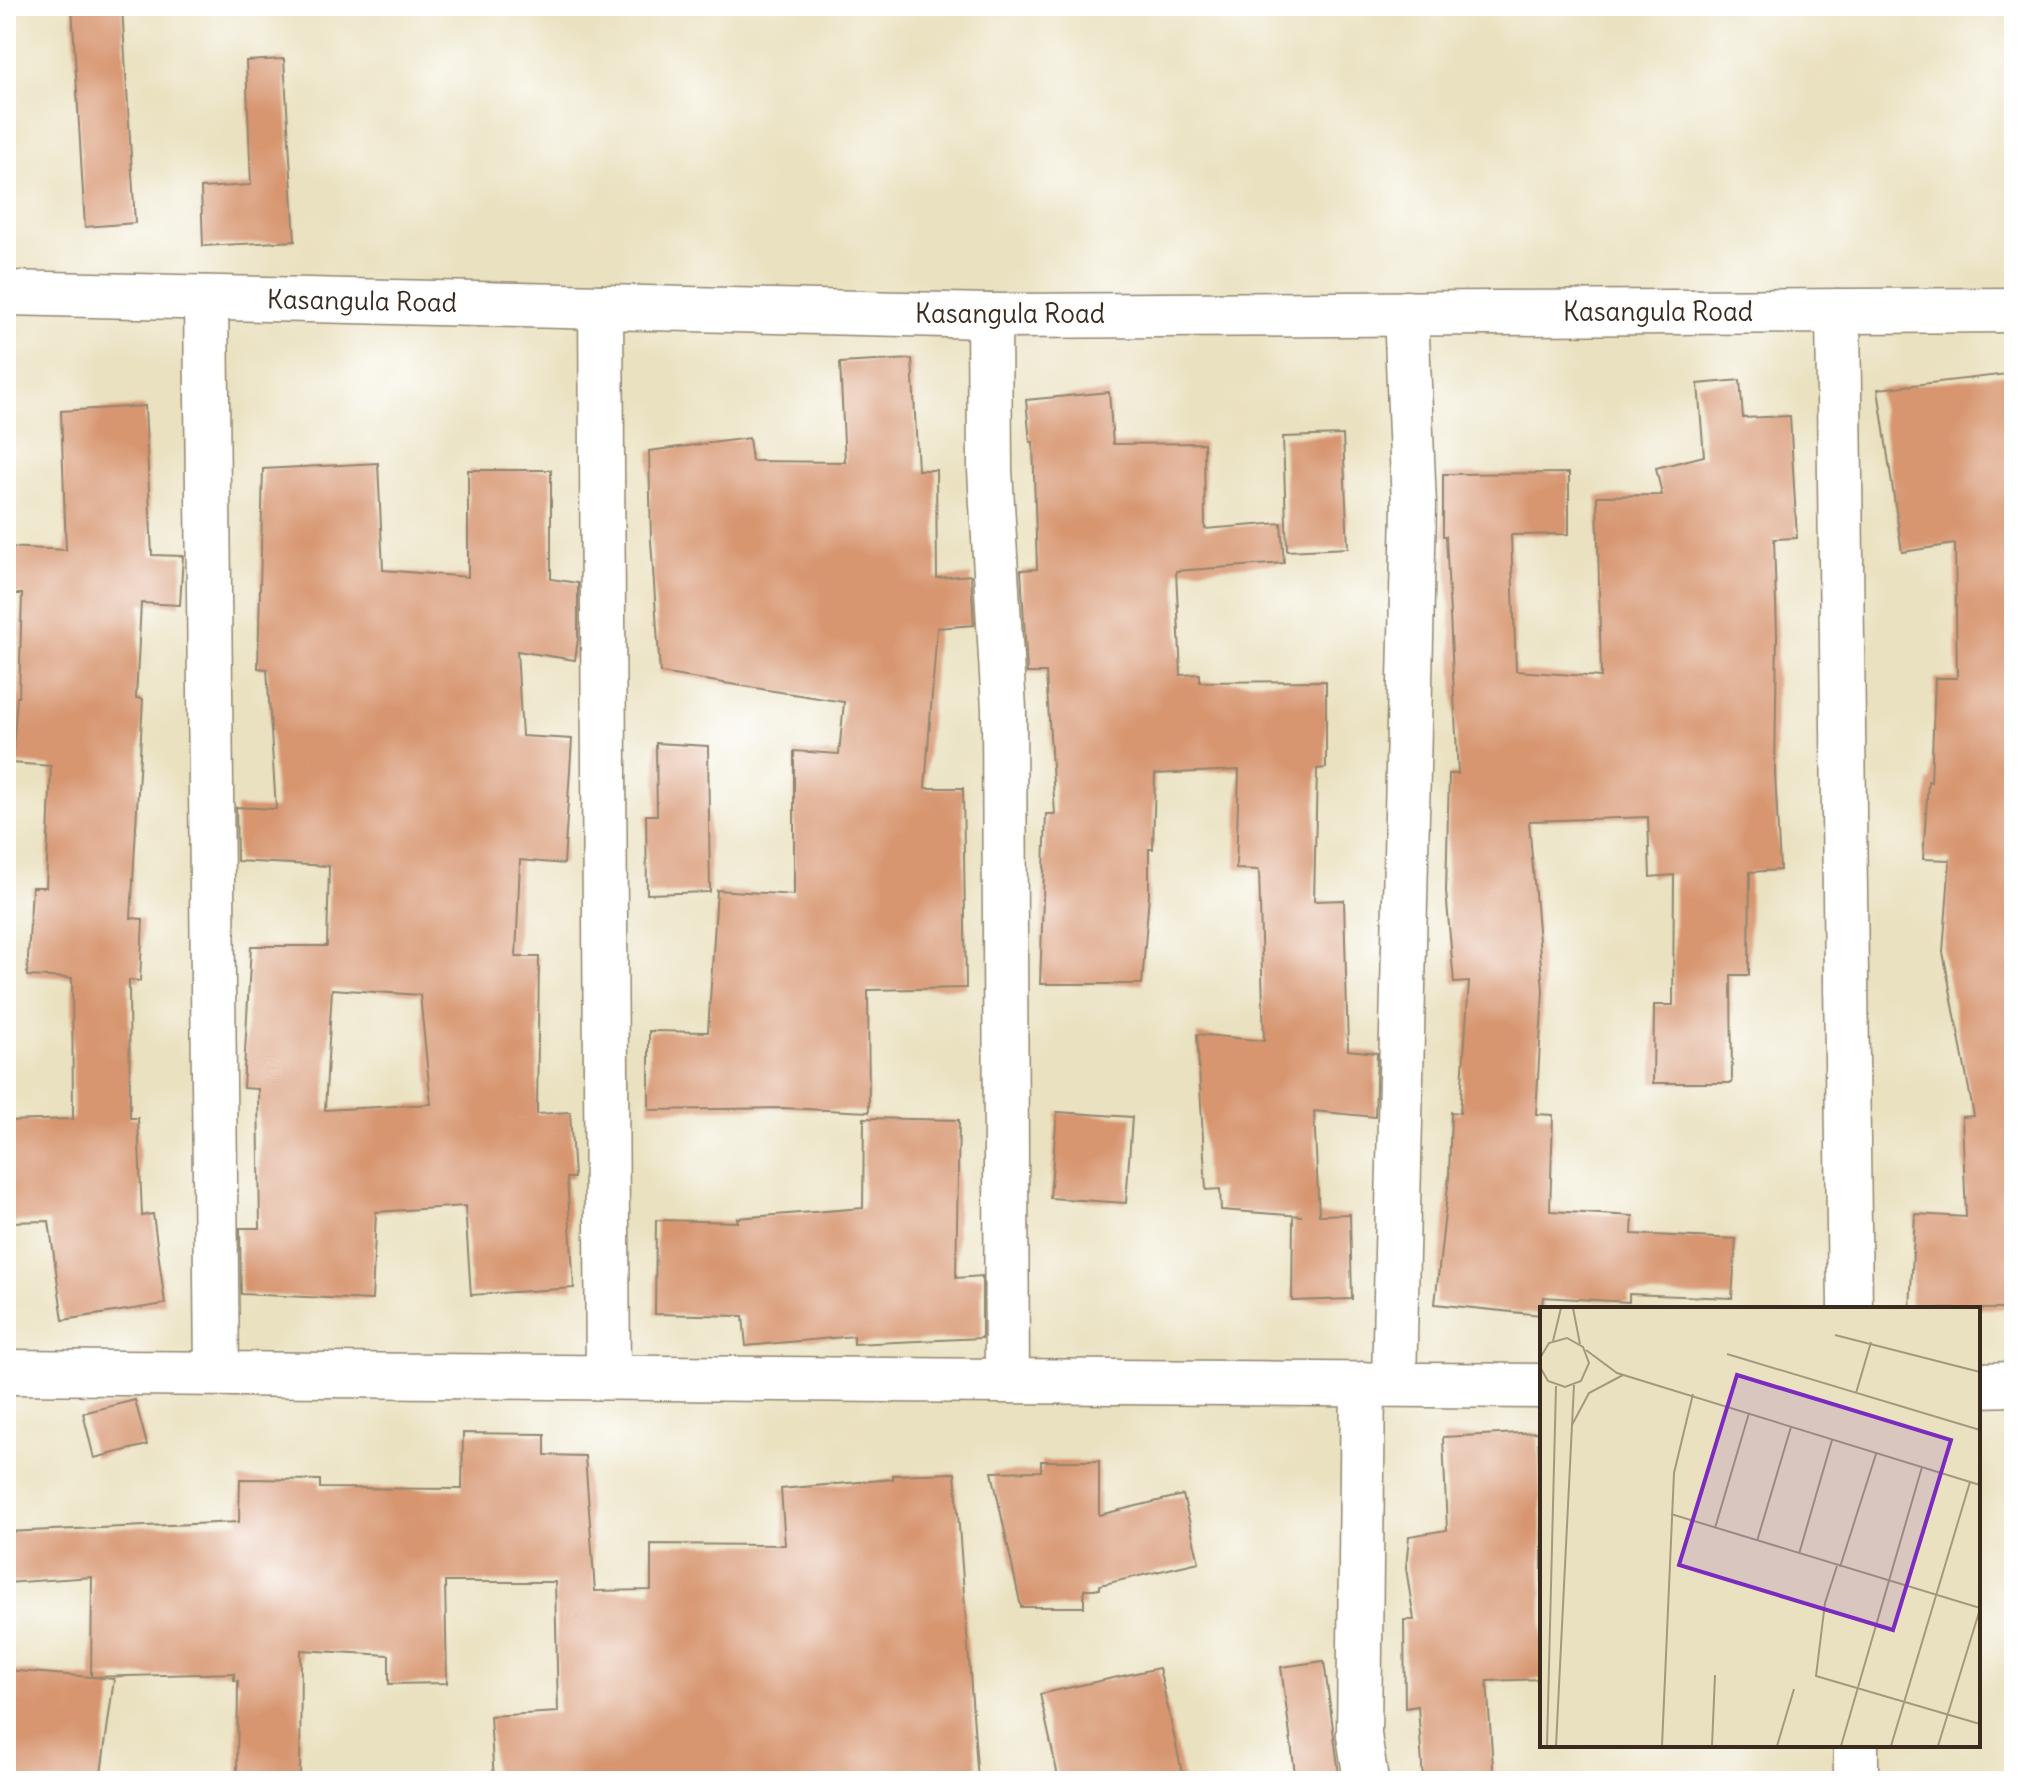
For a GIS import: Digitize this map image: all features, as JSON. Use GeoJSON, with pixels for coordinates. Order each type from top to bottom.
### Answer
{"type":"FeatureCollection","features":[{"type":"Feature","properties":{"kind":"street","name":"Kasangula Road"},"geometry":{"type":"LineString","coordinates":[[6,293],[989,316],[2014,310]]}},
{"type":"Feature","properties":{"kind":"street"},"geometry":{"type":"LineString","coordinates":[[206,298],[217,1374]]}},
{"type":"Feature","properties":{"kind":"street"},"geometry":{"type":"LineString","coordinates":[[601,307],[608,1377]]}},
{"type":"Feature","properties":{"kind":"street"},"geometry":{"type":"LineString","coordinates":[[1838,311],[1850,1307]]}},
{"type":"Feature","properties":{"kind":"street"},"geometry":{"type":"LineString","coordinates":[[1366,1781],[1359,1735],[1379,1384],[1414,506],[1406,313]]}},
{"type":"Feature","properties":{"kind":"street"},"geometry":{"type":"LineString","coordinates":[[989,316],[990,470],[1004,709],[1007,1381]]}},
{"type":"Feature","properties":{"kind":"street"},"geometry":{"type":"LineString","coordinates":[[6,1372],[1540,1386]]}},
{"type":"Feature","properties":{"kind":"street"},"geometry":{"type":"LineString","coordinates":[[1980,1385],[2014,1384]]}},
{"type":"Feature","properties":{"kind":"street"},"geometry":{"type":"LineString","coordinates":[[1856,1747],[1856,1781]]}},
{"type":"Feature","properties":{"kind":"building"},"geometry":{"type":"Polygon","coordinates":[[[72,6],[122,6],[135,223],[85,227],[72,6]]]}},
{"type":"Feature","properties":{"kind":"building"},"geometry":{"type":"Polygon","coordinates":[[[284,59],[295,241],[203,246],[201,188],[251,185],[246,61],[284,59]]]}},
{"type":"Feature","properties":{"kind":"building"},"geometry":{"type":"Polygon","coordinates":[[[912,359],[918,470],[936,470],[937,578],[971,575],[974,625],[937,628],[925,788],[963,788],[966,988],[868,990],[869,1112],[782,1108],[649,1110],[649,1031],[708,1032],[717,890],[794,895],[794,751],[839,754],[844,702],[660,673],[651,540],[649,451],[749,438],[752,461],[845,462],[840,363],[912,359]]]}},
{"type":"Feature","properties":{"kind":"building"},"geometry":{"type":"Polygon","coordinates":[[[2007,374],[2014,425],[2014,955],[2010,1011],[2014,1010],[2014,1309],[1910,1307],[1915,1214],[1966,1217],[1962,1117],[1974,1116],[1943,952],[1950,860],[1923,859],[1928,781],[1931,782],[1935,678],[1957,678],[1955,544],[1902,552],[1878,389],[2007,374]]]}},
{"type":"Feature","properties":{"kind":"building"},"geometry":{"type":"Polygon","coordinates":[[[1740,380],[1743,418],[1790,416],[1797,538],[1774,539],[1777,635],[1775,772],[1780,870],[1750,872],[1749,975],[1731,975],[1732,1083],[1653,1083],[1654,1005],[1673,1005],[1674,875],[1650,877],[1648,817],[1529,821],[1543,990],[1536,1114],[1553,1115],[1550,1211],[1633,1216],[1632,1234],[1736,1239],[1732,1298],[1629,1294],[1629,1302],[1543,1297],[1540,1315],[1435,1304],[1449,1177],[1451,1112],[1460,1113],[1469,982],[1454,983],[1446,891],[1449,774],[1458,774],[1446,536],[1443,536],[1443,474],[1569,473],[1569,534],[1511,535],[1516,671],[1601,677],[1597,496],[1662,495],[1656,468],[1704,456],[1698,384],[1740,380]]]}},
{"type":"Feature","properties":{"kind":"building"},"geometry":{"type":"Polygon","coordinates":[[[1109,392],[1113,444],[1204,443],[1205,529],[1281,523],[1284,563],[1176,571],[1181,675],[1200,674],[1200,682],[1326,681],[1326,768],[1317,769],[1314,901],[1344,900],[1348,1050],[1377,1053],[1375,1117],[1314,1111],[1319,1215],[1350,1214],[1352,1299],[1292,1301],[1293,1216],[1302,1216],[1221,1210],[1220,1189],[1206,1190],[1197,1034],[1264,1041],[1259,870],[1236,869],[1239,770],[1155,774],[1153,849],[1149,849],[1142,984],[1040,984],[1046,814],[1055,814],[1046,673],[1027,673],[1021,570],[1037,569],[1033,442],[1030,442],[1026,400],[1109,392]]]}},
{"type":"Feature","properties":{"kind":"building"},"geometry":{"type":"Polygon","coordinates":[[[145,406],[152,555],[183,556],[180,605],[141,603],[136,698],[143,699],[131,918],[143,919],[140,981],[129,980],[130,1118],[138,1118],[142,1216],[153,1214],[165,1304],[63,1320],[49,1221],[6,1222],[6,1121],[73,1119],[72,978],[27,976],[32,887],[46,887],[51,766],[12,763],[19,697],[22,594],[6,594],[6,547],[66,550],[61,411],[145,406]]]}},
{"type":"Feature","properties":{"kind":"building"},"geometry":{"type":"Polygon","coordinates":[[[1343,435],[1348,548],[1287,551],[1283,437],[1343,435]]]}},
{"type":"Feature","properties":{"kind":"building"},"geometry":{"type":"Polygon","coordinates":[[[378,463],[383,570],[468,577],[468,470],[551,470],[551,579],[578,583],[575,660],[517,651],[522,736],[572,739],[564,864],[520,860],[516,957],[539,957],[537,1114],[570,1112],[574,1178],[567,1178],[574,1288],[471,1295],[465,1206],[376,1212],[372,1300],[241,1294],[240,1228],[260,1228],[258,1089],[243,1088],[251,946],[327,946],[329,866],[237,861],[236,807],[276,809],[267,669],[258,668],[263,469],[378,463]],[[332,989],[325,1110],[431,1104],[420,995],[332,989]]]}},
{"type":"Feature","properties":{"kind":"building"},"geometry":{"type":"Polygon","coordinates":[[[656,743],[708,746],[710,892],[647,894],[646,815],[657,815],[656,743]]]}},
{"type":"Feature","properties":{"kind":"building"},"geometry":{"type":"Polygon","coordinates":[[[1057,1112],[1132,1117],[1126,1203],[1050,1198],[1057,1112]]]}},
{"type":"Feature","properties":{"kind":"building"},"geometry":{"type":"Polygon","coordinates":[[[864,1118],[959,1120],[956,1278],[982,1276],[982,1338],[854,1344],[854,1336],[746,1346],[743,1316],[655,1314],[656,1220],[738,1222],[737,1218],[863,1208],[864,1118]]]}},
{"type":"Feature","properties":{"kind":"building"},"geometry":{"type":"Polygon","coordinates":[[[135,1400],[147,1445],[94,1458],[83,1413],[135,1400]]]}},
{"type":"Feature","properties":{"kind":"building"},"geometry":{"type":"Polygon","coordinates":[[[1538,1432],[1540,1679],[1487,1681],[1494,1781],[1423,1781],[1418,1706],[1405,1708],[1404,1620],[1414,1620],[1406,1568],[1409,1536],[1447,1530],[1443,1437],[1538,1432]]]}},
{"type":"Feature","properties":{"kind":"building"},"geometry":{"type":"Polygon","coordinates":[[[463,1433],[545,1434],[545,1455],[585,1456],[595,1591],[651,1590],[651,1544],[785,1545],[781,1489],[893,1479],[893,1475],[955,1473],[978,1781],[494,1781],[490,1716],[558,1712],[555,1582],[445,1582],[447,1683],[389,1684],[389,1655],[301,1650],[300,1781],[237,1781],[238,1681],[234,1680],[234,1673],[92,1677],[114,1679],[100,1781],[6,1781],[6,1670],[91,1677],[92,1577],[6,1583],[6,1532],[239,1522],[240,1479],[320,1480],[320,1488],[462,1489],[463,1433]]]}},
{"type":"Feature","properties":{"kind":"building"},"geometry":{"type":"Polygon","coordinates":[[[1041,1461],[1099,1461],[1099,1515],[1183,1495],[1199,1562],[1100,1585],[1100,1589],[1084,1589],[1084,1607],[1021,1607],[992,1472],[1041,1471],[1041,1461]]]}},
{"type":"Feature","properties":{"kind":"building"},"geometry":{"type":"Polygon","coordinates":[[[1324,1661],[1340,1781],[1296,1781],[1281,1667],[1324,1661]]]}},
{"type":"Feature","properties":{"kind":"building"},"geometry":{"type":"Polygon","coordinates":[[[1159,1668],[1184,1781],[1059,1781],[1040,1694],[1159,1668]]]}}]}
